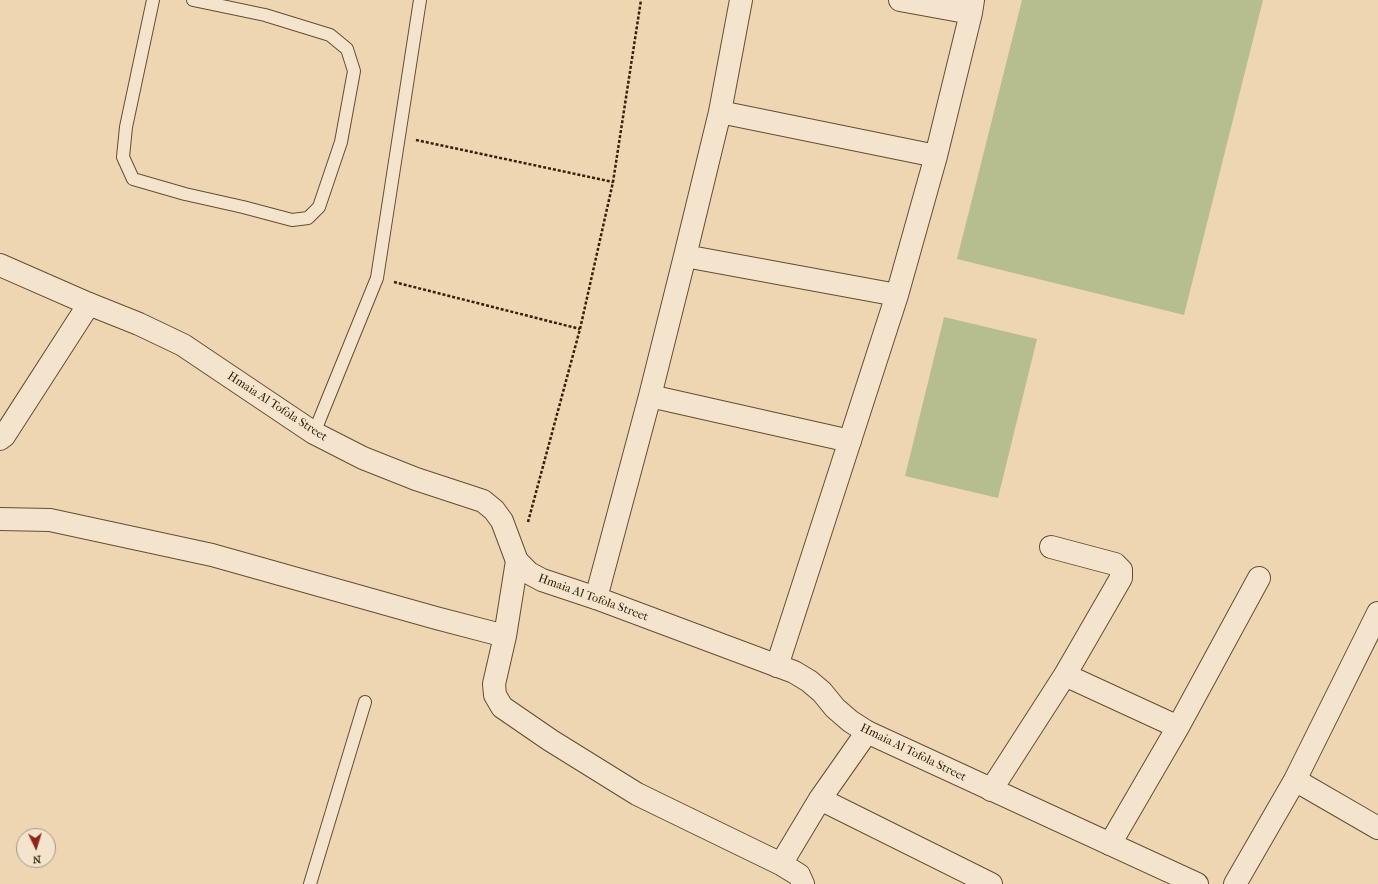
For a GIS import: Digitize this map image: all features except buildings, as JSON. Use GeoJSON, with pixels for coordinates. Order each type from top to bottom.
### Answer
{"type":"FeatureCollection","features":[{"type":"Feature","properties":{"kind":"street"},"geometry":{"type":"LineString","coordinates":[[596,598],[650,396],[720,112],[741,0]]}},
{"type":"Feature","properties":{"kind":"street"},"geometry":{"type":"LineString","coordinates":[[777,666],[897,295],[936,156],[972,7],[900,0]]}},
{"type":"Feature","properties":{"kind":"street"},"geometry":{"type":"LineString","coordinates":[[720,112],[936,156]]}},
{"type":"Feature","properties":{"kind":"street"},"geometry":{"type":"LineString","coordinates":[[685,256],[897,295]]}},
{"type":"Feature","properties":{"kind":"street","name":"Hmaia Al Tofola Street"},"geometry":{"type":"LineString","coordinates":[[0,265],[139,324],[183,345],[314,433],[370,460],[416,479],[483,501],[494,510],[502,521],[518,561],[529,573],[542,580],[596,598],[794,672],[809,681],[822,692],[835,708],[850,721],[867,732],[1197,884]]}},
{"type":"Feature","properties":{"kind":"street"},"geometry":{"type":"LineString","coordinates":[[0,439],[4,436],[89,304]]}},
{"type":"Feature","properties":{"kind":"street"},"geometry":{"type":"LineString","coordinates":[[650,396],[850,441]]}},
{"type":"Feature","properties":{"kind":"street"},"geometry":{"type":"LineString","coordinates":[[0,519],[50,520],[212,555],[428,616],[505,636]]}},
{"type":"Feature","properties":{"kind":"street"},"geometry":{"type":"LineString","coordinates":[[992,790],[1065,676],[1121,578],[1121,570],[1115,564],[1051,547]]}},
{"type":"Feature","properties":{"kind":"street"},"geometry":{"type":"LineString","coordinates":[[518,561],[505,636],[494,684],[495,695],[502,707],[550,740],[637,794],[781,864],[799,875],[803,884]]}},
{"type":"Feature","properties":{"kind":"street"},"geometry":{"type":"LineString","coordinates":[[1110,844],[1178,726],[1259,578]]}},
{"type":"Feature","properties":{"kind":"street"},"geometry":{"type":"LineString","coordinates":[[1235,884],[1295,780],[1377,620]]}},
{"type":"Feature","properties":{"kind":"street"},"geometry":{"type":"LineString","coordinates":[[1065,676],[1178,726]]}},
{"type":"Feature","properties":{"kind":"street"},"geometry":{"type":"LineString","coordinates":[[781,864],[820,799],[867,732]]}},
{"type":"Feature","properties":{"kind":"street"},"geometry":{"type":"LineString","coordinates":[[1295,780],[1378,828]]}},
{"type":"Feature","properties":{"kind":"street"},"geometry":{"type":"LineString","coordinates":[[820,799],[991,884]]}},
{"type":"Feature","properties":{"kind":"lane"},"geometry":{"type":"LineString","coordinates":[[153,0],[126,127],[123,157],[133,178],[185,194],[244,207],[292,220],[308,218],[319,207],[341,142],[354,71],[347,48],[330,35],[265,15],[192,0]]}},
{"type":"Feature","properties":{"kind":"lane"},"geometry":{"type":"LineString","coordinates":[[314,433],[377,278],[420,0]]}},
{"type":"Feature","properties":{"kind":"lane"},"geometry":{"type":"LineString","coordinates":[[310,884],[365,702]]}},
{"type":"Feature","properties":{"kind":"path"},"geometry":{"type":"LineString","coordinates":[[528,524],[580,329],[614,182],[641,0]]}},
{"type":"Feature","properties":{"kind":"path"},"geometry":{"type":"LineString","coordinates":[[400,137],[614,182]]}},
{"type":"Feature","properties":{"kind":"path"},"geometry":{"type":"LineString","coordinates":[[377,278],[580,329]]}},
{"type":"Feature","properties":{"kind":"green space"},"geometry":{"type":"Polygon","coordinates":[[[1022,0],[1263,0],[1184,315],[957,259],[1022,0]]]}},
{"type":"Feature","properties":{"kind":"green space"},"geometry":{"type":"Polygon","coordinates":[[[944,317],[1037,339],[998,498],[905,476],[944,317]]]}}]}
